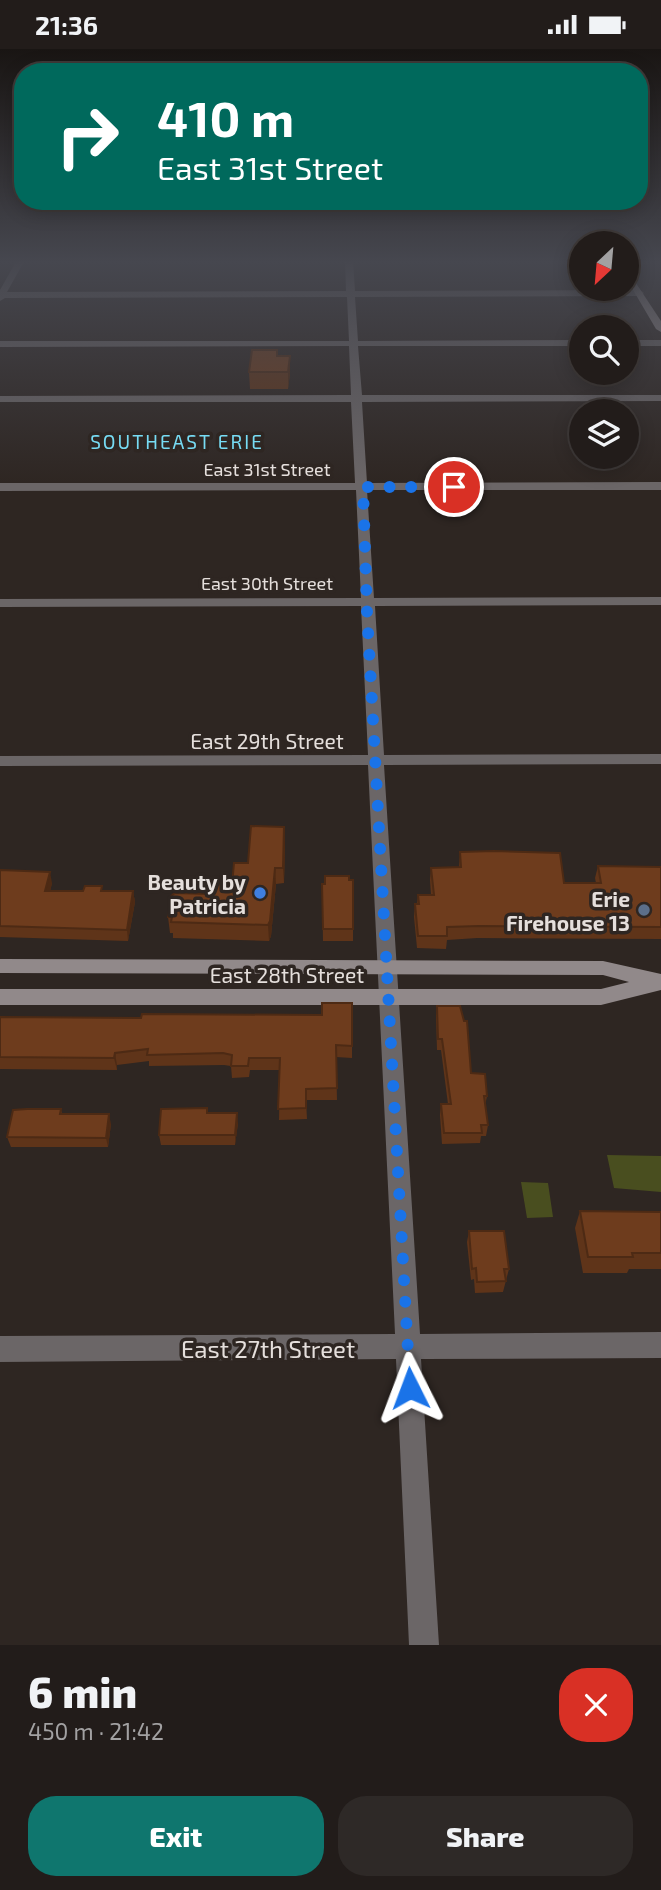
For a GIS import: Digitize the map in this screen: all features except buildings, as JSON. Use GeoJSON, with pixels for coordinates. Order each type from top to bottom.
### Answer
{"type":"FeatureCollection","features":[{"type":"Feature","properties":{"kind":"street"},"geometry":{"type":"LineString","coordinates":[[353,334],[425,1645]]}},
{"type":"Feature","properties":{"kind":"street"},"geometry":{"type":"LineString","coordinates":[[0,344],[569,343]]}},
{"type":"Feature","properties":{"kind":"street"},"geometry":{"type":"LineString","coordinates":[[639,343],[661,343]]}},
{"type":"Feature","properties":{"kind":"street"},"geometry":{"type":"LineString","coordinates":[[0,399],[661,398]]}},
{"type":"Feature","properties":{"kind":"street","name":"East 31st Street"},"geometry":{"type":"LineString","coordinates":[[0,487],[661,486]]}},
{"type":"Feature","properties":{"kind":"street","name":"East 30th Street"},"geometry":{"type":"LineString","coordinates":[[0,603],[661,601]]}},
{"type":"Feature","properties":{"kind":"street","name":"East 29th Street"},"geometry":{"type":"LineString","coordinates":[[0,761],[661,759]]}},
{"type":"Feature","properties":{"kind":"street","name":"East 28th Street"},"geometry":{"type":"LineString","coordinates":[[0,966],[603,968],[658,982]]}},
{"type":"Feature","properties":{"kind":"street","name":"East 28th Street"},"geometry":{"type":"LineString","coordinates":[[0,997],[601,997],[658,982]]}},
{"type":"Feature","properties":{"kind":"street","name":"East 27th Street"},"geometry":{"type":"LineString","coordinates":[[0,1349],[661,1345]]}},
{"type":"Feature","properties":{"kind":"green space"},"geometry":{"type":"Polygon","coordinates":[[[607,1155],[661,1156],[661,1192],[614,1188],[607,1155]]]}},
{"type":"Feature","properties":{"kind":"green space"},"geometry":{"type":"Polygon","coordinates":[[[521,1182],[548,1183],[553,1217],[527,1218],[521,1182]]]}},
{"type":"Feature","properties":{"kind":"place","name":"Beauty by Patricia"},"geometry":{"type":"Point","coordinates":[260,893]}},
{"type":"Feature","properties":{"kind":"place","name":"Erie Firehouse 13"},"geometry":{"type":"Point","coordinates":[644,910]}},
{"type":"Feature","properties":{"kind":"district","name":"SOUTHEAST ERIE"},"geometry":{"type":"Point","coordinates":[177,441]}},
{"type":"Feature","properties":{"kind":"route"},"geometry":{"type":"LineString","coordinates":[[410,1388],[367,612],[363,487],[454,487]]}}]}
